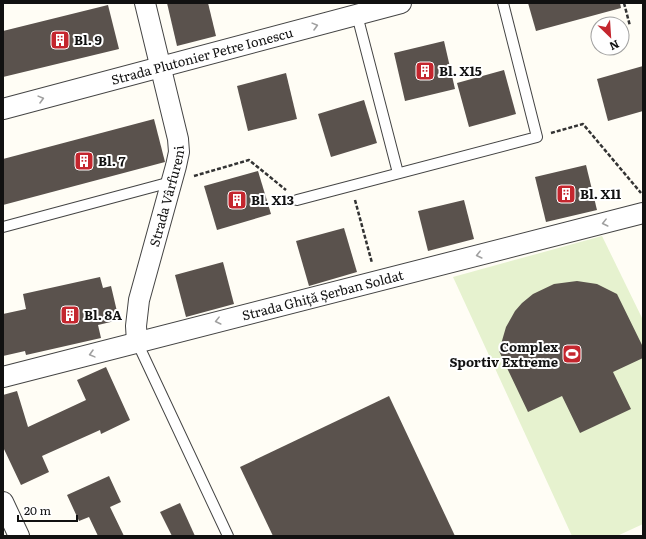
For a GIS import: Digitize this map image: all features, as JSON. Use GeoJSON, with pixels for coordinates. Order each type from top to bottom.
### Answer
{"type":"FeatureCollection","features":[{"type":"Feature","properties":{"kind":"street","name":"Strada Vârfureni"},"geometry":{"type":"LineString","coordinates":[[137,342],[136,326],[139,300],[179,152],[178,139],[145,3]]}},
{"type":"Feature","properties":{"kind":"street","name":"Strada Plutonier Petre Ionescu"},"geometry":{"type":"LineString","coordinates":[[3,109],[401,3]]}},
{"type":"Feature","properties":{"kind":"street","name":"Strada Ghiță Șerban Soldat"},"geometry":{"type":"LineString","coordinates":[[3,377],[643,213]]}},
{"type":"Feature","properties":{"kind":"street"},"geometry":{"type":"LineString","coordinates":[[3,502],[19,536]]}},
{"type":"Feature","properties":{"kind":"lane"},"geometry":{"type":"LineString","coordinates":[[297,200],[537,137],[503,3]]}},
{"type":"Feature","properties":{"kind":"lane"},"geometry":{"type":"LineString","coordinates":[[357,15],[398,173]]}},
{"type":"Feature","properties":{"kind":"lane"},"geometry":{"type":"LineString","coordinates":[[3,227],[171,182]]}},
{"type":"Feature","properties":{"kind":"lane"},"geometry":{"type":"LineString","coordinates":[[137,342],[228,536]]}},
{"type":"Feature","properties":{"kind":"path"},"geometry":{"type":"LineString","coordinates":[[624,3],[627,16]]}},
{"type":"Feature","properties":{"kind":"path"},"geometry":{"type":"LineString","coordinates":[[537,137],[583,124],[643,195]]}},
{"type":"Feature","properties":{"kind":"path"},"geometry":{"type":"LineString","coordinates":[[171,182],[249,160],[297,200]]}},
{"type":"Feature","properties":{"kind":"path"},"geometry":{"type":"LineString","coordinates":[[352,186],[376,281]]}},
{"type":"Feature","properties":{"kind":"green space"},"geometry":{"type":"Polygon","coordinates":[[[602,236],[643,320],[643,524],[617,536],[572,536],[453,277],[602,236]]]}},
{"type":"Feature","properties":{"kind":"building"},"geometry":{"type":"Polygon","coordinates":[[[167,3],[208,3],[216,36],[177,46],[167,3]]]}},
{"type":"Feature","properties":{"kind":"building"},"geometry":{"type":"Polygon","coordinates":[[[528,3],[620,3],[621,8],[536,31],[528,3]]]}},
{"type":"Feature","properties":{"kind":"building","name":"Bl. 9"},"geometry":{"type":"Polygon","coordinates":[[[108,5],[119,49],[3,77],[3,31],[108,5]]]}},
{"type":"Feature","properties":{"kind":"building","name":"Bl. X15"},"geometry":{"type":"Polygon","coordinates":[[[444,41],[455,89],[405,101],[394,53],[444,41]]]}},
{"type":"Feature","properties":{"kind":"building"},"geometry":{"type":"Polygon","coordinates":[[[643,66],[643,111],[608,121],[597,79],[643,66]]]}},
{"type":"Feature","properties":{"kind":"building"},"geometry":{"type":"Polygon","coordinates":[[[504,70],[516,114],[469,127],[457,83],[504,70]]]}},
{"type":"Feature","properties":{"kind":"building"},"geometry":{"type":"Polygon","coordinates":[[[286,73],[297,119],[248,131],[237,86],[286,73]]]}},
{"type":"Feature","properties":{"kind":"building"},"geometry":{"type":"Polygon","coordinates":[[[364,100],[377,143],[331,157],[318,114],[364,100]]]}},
{"type":"Feature","properties":{"kind":"building","name":"Bl. 7"},"geometry":{"type":"Polygon","coordinates":[[[154,119],[165,162],[3,205],[3,159],[154,119]]]}},
{"type":"Feature","properties":{"kind":"building","name":"Bl. X11"},"geometry":{"type":"Polygon","coordinates":[[[586,165],[597,210],[546,222],[535,177],[586,165]]]}},
{"type":"Feature","properties":{"kind":"building","name":"Bl. X13"},"geometry":{"type":"Polygon","coordinates":[[[258,171],[271,214],[217,230],[204,186],[258,171]]]}},
{"type":"Feature","properties":{"kind":"building"},"geometry":{"type":"Polygon","coordinates":[[[464,200],[474,239],[428,251],[418,211],[464,200]]]}},
{"type":"Feature","properties":{"kind":"building"},"geometry":{"type":"Polygon","coordinates":[[[344,228],[357,272],[309,286],[296,241],[344,228]]]}},
{"type":"Feature","properties":{"kind":"building"},"geometry":{"type":"Polygon","coordinates":[[[223,262],[234,304],[186,317],[175,275],[223,262]]]}},
{"type":"Feature","properties":{"kind":"building","name":"Bl. 8A"},"geometry":{"type":"Polygon","coordinates":[[[100,277],[103,288],[111,286],[119,320],[98,325],[101,338],[26,355],[25,351],[3,356],[3,314],[26,309],[23,294],[100,277]]]}},
{"type":"Feature","properties":{"kind":"building","name":"Complex Sportiv Extreme"},"geometry":{"type":"Polygon","coordinates":[[[577,281],[597,284],[617,294],[643,347],[643,358],[613,372],[631,409],[580,433],[562,396],[528,412],[499,351],[506,327],[515,311],[522,303],[533,294],[554,284],[577,281]]]}},
{"type":"Feature","properties":{"kind":"building"},"geometry":{"type":"Polygon","coordinates":[[[106,367],[130,420],[101,434],[100,430],[42,456],[49,472],[21,485],[3,447],[3,395],[17,391],[28,427],[86,400],[77,380],[106,367]]]}},
{"type":"Feature","properties":{"kind":"building"},"geometry":{"type":"Polygon","coordinates":[[[389,396],[455,536],[273,536],[240,467],[389,396]]]}},
{"type":"Feature","properties":{"kind":"building"},"geometry":{"type":"Polygon","coordinates":[[[109,476],[121,502],[110,507],[124,536],[98,536],[89,517],[79,521],[67,495],[109,476]]]}},
{"type":"Feature","properties":{"kind":"building"},"geometry":{"type":"Polygon","coordinates":[[[180,503],[195,536],[172,536],[160,512],[180,503]]]}},
{"type":"Feature","properties":{"kind":"place","name":"Bl. 9"},"geometry":{"type":"Point","coordinates":[60,40]}},
{"type":"Feature","properties":{"kind":"place","name":"Bl. X15"},"geometry":{"type":"Point","coordinates":[425,71]}},
{"type":"Feature","properties":{"kind":"place","name":"Bl. 7"},"geometry":{"type":"Point","coordinates":[84,161]}},
{"type":"Feature","properties":{"kind":"place","name":"Bl. X11"},"geometry":{"type":"Point","coordinates":[566,194]}},
{"type":"Feature","properties":{"kind":"place","name":"Bl. X13"},"geometry":{"type":"Point","coordinates":[237,200]}},
{"type":"Feature","properties":{"kind":"place","name":"Bl. 8A"},"geometry":{"type":"Point","coordinates":[70,315]}},
{"type":"Feature","properties":{"kind":"place","name":"Complex Sportiv Extreme"},"geometry":{"type":"Point","coordinates":[572,354]}}]}
